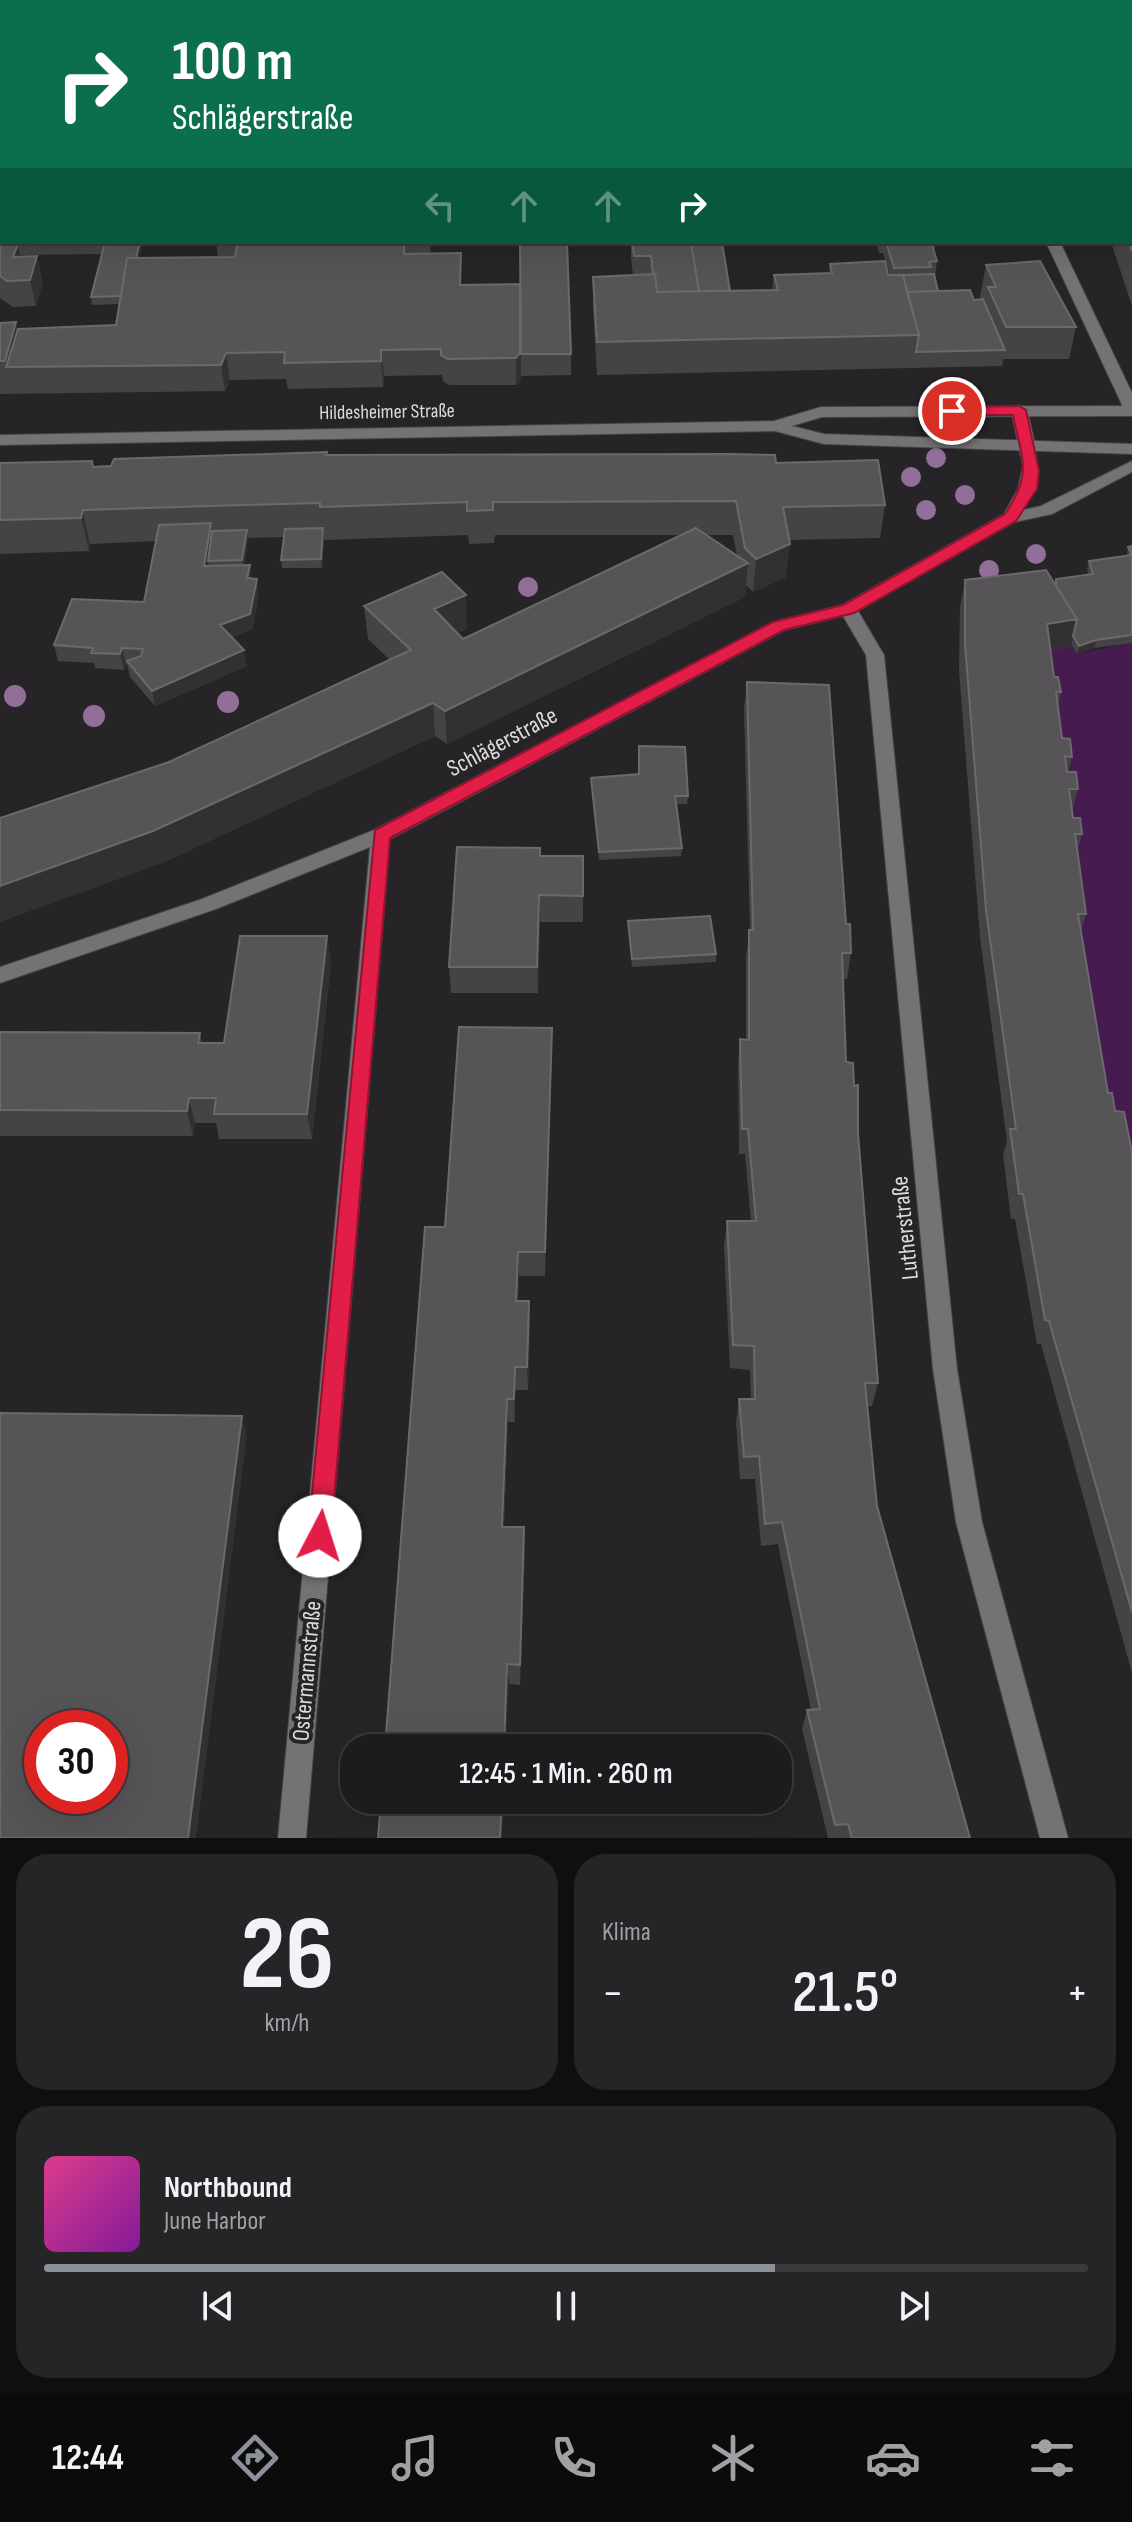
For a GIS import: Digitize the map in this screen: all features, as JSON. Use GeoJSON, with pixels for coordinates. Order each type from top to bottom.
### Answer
{"type":"FeatureCollection","features":[{"type":"Feature","properties":{"kind":"street"},"geometry":{"type":"LineString","coordinates":[[1054,244],[1132,410]]}},
{"type":"Feature","properties":{"kind":"street"},"geometry":{"type":"LineString","coordinates":[[1019,410],[1027,445]]}},
{"type":"Feature","properties":{"kind":"street","name":"Hildesheimer Straße"},"geometry":{"type":"LineString","coordinates":[[0,440],[775,426],[821,412],[1132,410]]}},
{"type":"Feature","properties":{"kind":"street","name":"Hildesheimer Straße"},"geometry":{"type":"LineString","coordinates":[[775,426],[824,439],[1132,449]]}},
{"type":"Feature","properties":{"kind":"street","name":"Schlägerstraße"},"geometry":{"type":"LineString","coordinates":[[1010,518],[1030,489],[1032,471],[1027,445]]}},
{"type":"Feature","properties":{"kind":"street","name":"Schlägerstraße"},"geometry":{"type":"LineString","coordinates":[[0,975],[209,904],[381,835],[779,626],[848,609],[1010,518],[1046,510],[1132,466]]}},
{"type":"Feature","properties":{"kind":"street","name":"Lutherstraße"},"geometry":{"type":"LineString","coordinates":[[848,609],[875,655],[945,1369],[966,1507],[1054,1838]]}},
{"type":"Feature","properties":{"kind":"street","name":"Ostermannstraße"},"geometry":{"type":"LineString","coordinates":[[292,1838],[381,835]]}},
{"type":"Feature","properties":{"kind":"shaded area"},"geometry":{"type":"Polygon","coordinates":[[[1132,642],[1132,1232],[1106,1136],[1041,651],[1071,646],[1078,654],[1132,642]]]}},
{"type":"Feature","properties":{"kind":"building"},"geometry":{"type":"Polygon","coordinates":[[[0,244],[18,244],[13,257],[37,256],[30,280],[7,281],[0,276],[0,244]]]}},
{"type":"Feature","properties":{"kind":"building"},"geometry":{"type":"Polygon","coordinates":[[[104,244],[140,244],[136,258],[127,258],[121,296],[91,297],[104,244]]]}},
{"type":"Feature","properties":{"kind":"building"},"geometry":{"type":"Polygon","coordinates":[[[238,244],[404,244],[404,254],[461,253],[460,285],[520,284],[520,353],[516,358],[448,359],[441,355],[441,349],[381,350],[381,361],[284,363],[285,352],[226,353],[221,365],[6,367],[18,329],[116,325],[127,258],[235,257],[238,244]]]}},
{"type":"Feature","properties":{"kind":"building"},"geometry":{"type":"Polygon","coordinates":[[[520,244],[567,244],[571,354],[521,354],[520,244]]]}},
{"type":"Feature","properties":{"kind":"building"},"geometry":{"type":"Polygon","coordinates":[[[632,244],[691,244],[699,291],[657,292],[651,256],[634,256],[632,244]]]}},
{"type":"Feature","properties":{"kind":"building"},"geometry":{"type":"Polygon","coordinates":[[[691,244],[722,244],[730,291],[699,291],[691,244]]]}},
{"type":"Feature","properties":{"kind":"building"},"geometry":{"type":"Polygon","coordinates":[[[887,244],[932,244],[937,261],[929,262],[931,267],[894,268],[887,244]]]}},
{"type":"Feature","properties":{"kind":"building"},"geometry":{"type":"Polygon","coordinates":[[[885,261],[888,275],[903,275],[919,335],[597,342],[593,277],[655,274],[657,292],[778,290],[774,275],[832,273],[830,264],[885,261]]]}},
{"type":"Feature","properties":{"kind":"building"},"geometry":{"type":"Polygon","coordinates":[[[1040,261],[1076,327],[1006,327],[988,287],[996,287],[986,265],[1040,261]]]}},
{"type":"Feature","properties":{"kind":"building"},"geometry":{"type":"Polygon","coordinates":[[[934,274],[938,291],[907,292],[903,275],[934,274]]]}},
{"type":"Feature","properties":{"kind":"building"},"geometry":{"type":"Polygon","coordinates":[[[970,290],[974,300],[983,299],[1005,350],[916,352],[919,335],[907,292],[970,290]]]}},
{"type":"Feature","properties":{"kind":"building"},"geometry":{"type":"Polygon","coordinates":[[[16,322],[5,361],[0,361],[0,323],[16,322]]]}},
{"type":"Feature","properties":{"kind":"building"},"geometry":{"type":"Polygon","coordinates":[[[327,452],[326,455],[775,455],[776,463],[878,460],[885,505],[783,507],[790,544],[756,559],[745,548],[736,501],[493,502],[493,510],[467,511],[467,502],[320,507],[320,503],[83,510],[81,518],[0,520],[0,463],[92,461],[93,467],[111,466],[114,459],[327,452]]]}},
{"type":"Feature","properties":{"kind":"building"},"geometry":{"type":"Polygon","coordinates":[[[211,523],[204,566],[250,565],[247,578],[257,579],[250,614],[220,625],[244,650],[152,691],[127,661],[141,656],[143,649],[122,648],[120,654],[91,653],[93,648],[54,645],[72,599],[144,602],[159,525],[211,523]]]}},
{"type":"Feature","properties":{"kind":"building"},"geometry":{"type":"Polygon","coordinates":[[[323,528],[321,559],[281,560],[285,529],[323,528]]]}},
{"type":"Feature","properties":{"kind":"building"},"geometry":{"type":"Polygon","coordinates":[[[696,528],[748,563],[445,711],[433,703],[153,831],[0,886],[0,818],[169,762],[411,650],[364,606],[442,572],[466,595],[434,609],[463,639],[696,528]]]}},
{"type":"Feature","properties":{"kind":"building"},"geometry":{"type":"Polygon","coordinates":[[[247,530],[242,560],[208,561],[212,531],[247,530]]]}},
{"type":"Feature","properties":{"kind":"building"},"geometry":{"type":"Polygon","coordinates":[[[1132,555],[1132,635],[1096,640],[1079,646],[1073,636],[1077,619],[1056,586],[1056,579],[1093,574],[1089,561],[1132,555]]]}},
{"type":"Feature","properties":{"kind":"building"},"geometry":{"type":"Polygon","coordinates":[[[1046,570],[1077,619],[1047,624],[1054,677],[1058,677],[1061,692],[1056,692],[1062,738],[1070,739],[1072,757],[1065,756],[1067,772],[1076,772],[1078,789],[1069,789],[1073,818],[1080,818],[1082,834],[1075,834],[1086,914],[1078,914],[1108,1093],[1112,1093],[1115,1111],[1124,1112],[1132,1152],[1132,1612],[1049,1321],[1045,1320],[1023,1194],[1019,1194],[1010,1129],[1016,1129],[986,910],[965,644],[965,580],[1046,570]]]}},
{"type":"Feature","properties":{"kind":"building"},"geometry":{"type":"Polygon","coordinates":[[[747,682],[829,685],[846,924],[850,924],[851,953],[842,953],[846,1062],[853,1063],[854,1086],[858,1085],[858,1133],[878,1383],[865,1383],[877,1506],[970,1838],[852,1838],[848,1824],[835,1825],[807,1710],[820,1709],[782,1522],[765,1524],[759,1456],[744,1457],[739,1399],[755,1399],[754,1346],[733,1345],[727,1221],[756,1221],[748,1129],[742,1129],[740,1039],[749,1040],[749,930],[753,930],[747,682]]]}},
{"type":"Feature","properties":{"kind":"building"},"geometry":{"type":"Polygon","coordinates":[[[639,746],[685,747],[688,796],[675,796],[682,848],[599,852],[591,778],[639,774],[639,746]]]}},
{"type":"Feature","properties":{"kind":"building"},"geometry":{"type":"Polygon","coordinates":[[[457,847],[540,848],[540,856],[583,856],[583,896],[539,895],[537,967],[449,967],[457,847]]]}},
{"type":"Feature","properties":{"kind":"building"},"geometry":{"type":"Polygon","coordinates":[[[710,916],[716,954],[632,959],[628,921],[710,916]]]}},
{"type":"Feature","properties":{"kind":"building"},"geometry":{"type":"Polygon","coordinates":[[[240,936],[327,936],[307,1114],[214,1114],[216,1098],[189,1098],[187,1111],[0,1110],[0,1032],[200,1033],[198,1043],[224,1043],[240,936]]]}},
{"type":"Feature","properties":{"kind":"building"},"geometry":{"type":"Polygon","coordinates":[[[459,1027],[552,1028],[545,1252],[518,1252],[516,1301],[529,1301],[527,1367],[515,1367],[514,1399],[507,1399],[502,1527],[524,1527],[520,1665],[507,1664],[504,1734],[386,1734],[425,1227],[445,1227],[459,1027]]]}},
{"type":"Feature","properties":{"kind":"building"},"geometry":{"type":"Polygon","coordinates":[[[0,1413],[242,1416],[188,1838],[0,1838],[0,1413]]]}},
{"type":"Feature","properties":{"kind":"building"},"geometry":{"type":"Polygon","coordinates":[[[380,1814],[501,1814],[500,1838],[378,1838],[380,1814]]]}},
{"type":"Feature","properties":{"kind":"route"},"geometry":{"type":"LineString","coordinates":[[320,1536],[381,835],[779,626],[848,609],[1010,518],[1030,489],[1032,471],[1019,410],[952,411]]}}]}
